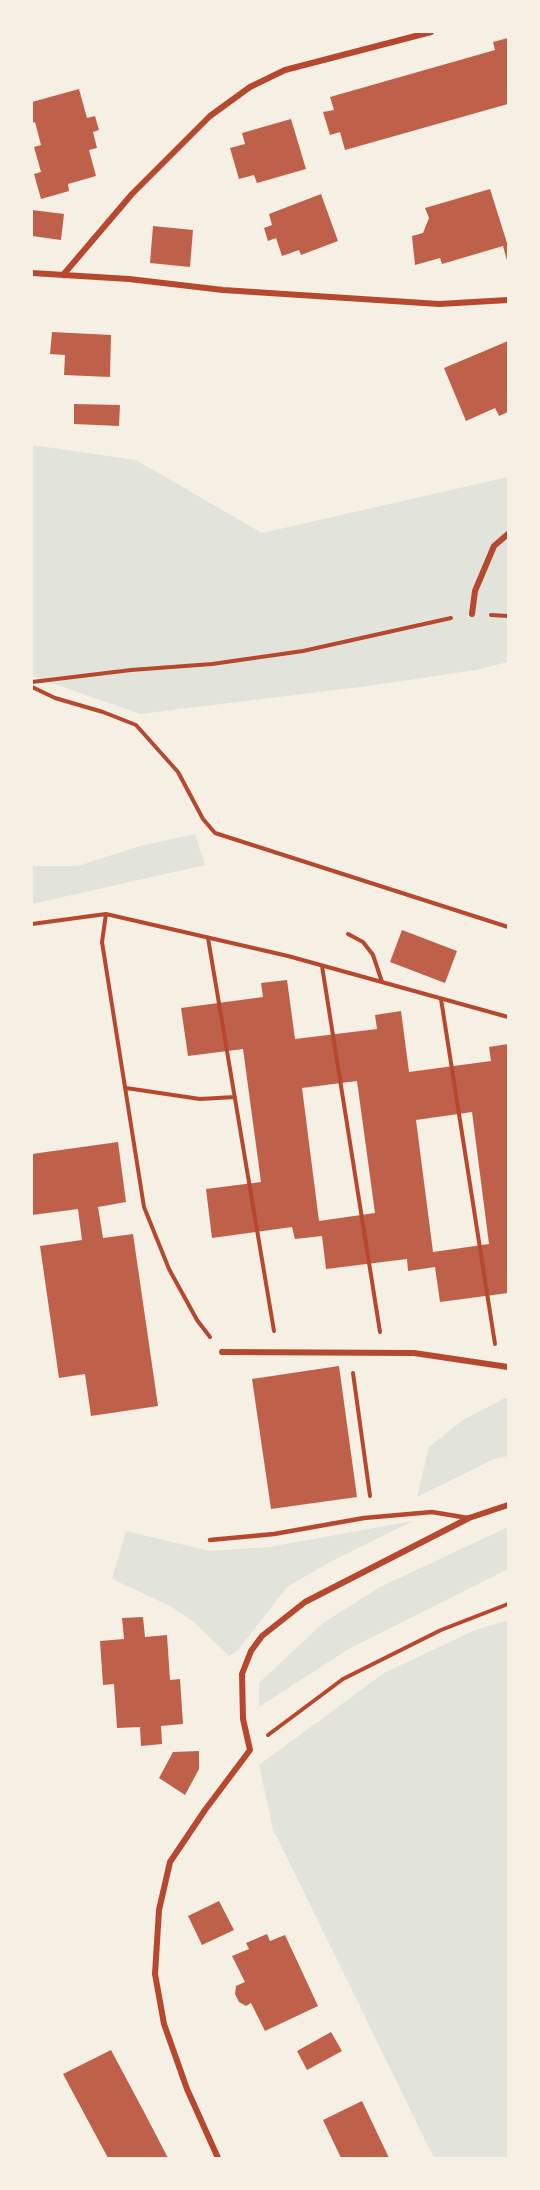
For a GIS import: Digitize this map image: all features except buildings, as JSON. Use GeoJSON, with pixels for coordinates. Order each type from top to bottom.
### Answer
{"type":"FeatureCollection","features":[{"type":"Feature","properties":{"kind":"street"},"geometry":{"type":"LineString","coordinates":[[63,275],[132,194],[210,116],[250,87],[285,70],[431,32]]}},
{"type":"Feature","properties":{"kind":"street"},"geometry":{"type":"LineString","coordinates":[[32,273],[129,279],[223,290],[438,304],[508,300]]}},
{"type":"Feature","properties":{"kind":"street"},"geometry":{"type":"LineString","coordinates":[[472,614],[475,591],[494,546],[508,534]]}},
{"type":"Feature","properties":{"kind":"street"},"geometry":{"type":"LineString","coordinates":[[222,1352],[414,1353],[508,1367]]}},
{"type":"Feature","properties":{"kind":"street"},"geometry":{"type":"LineString","coordinates":[[219,2158],[187,2089],[164,2024],[155,1974],[159,1910],[170,1862],[250,1750],[243,1719],[242,1674],[251,1651],[262,1636],[305,1602],[469,1518],[508,1505]]}},
{"type":"Feature","properties":{"kind":"lane"},"geometry":{"type":"LineString","coordinates":[[210,1540],[274,1534],[373,1518],[432,1512],[469,1518]]}},
{"type":"Feature","properties":{"kind":"path"},"geometry":{"type":"LineString","coordinates":[[32,682],[131,670],[212,664],[303,651],[472,614],[508,615]]}},
{"type":"Feature","properties":{"kind":"path"},"geometry":{"type":"LineString","coordinates":[[32,687],[55,698],[103,712],[136,725],[178,772],[202,819],[215,833],[508,927]]}},
{"type":"Feature","properties":{"kind":"path"},"geometry":{"type":"LineString","coordinates":[[106,914],[102,942],[144,1207],[169,1269],[197,1320],[222,1352]]}},
{"type":"Feature","properties":{"kind":"path"},"geometry":{"type":"LineString","coordinates":[[32,924],[106,914],[322,966],[508,1017]]}},
{"type":"Feature","properties":{"kind":"path"},"geometry":{"type":"LineString","coordinates":[[348,934],[363,942],[373,955],[382,982]]}},
{"type":"Feature","properties":{"kind":"path"},"geometry":{"type":"LineString","coordinates":[[208,938],[278,1353]]}},
{"type":"Feature","properties":{"kind":"path"},"geometry":{"type":"LineString","coordinates":[[322,966],[383,1354]]}},
{"type":"Feature","properties":{"kind":"path"},"geometry":{"type":"LineString","coordinates":[[441,999],[498,1366]]}},
{"type":"Feature","properties":{"kind":"path"},"geometry":{"type":"LineString","coordinates":[[126,1088],[200,1099],[235,1097]]}},
{"type":"Feature","properties":{"kind":"path"},"geometry":{"type":"LineString","coordinates":[[350,1354],[373,1518]]}},
{"type":"Feature","properties":{"kind":"path"},"geometry":{"type":"LineString","coordinates":[[250,1750],[343,1679],[441,1630],[508,1604]]}},
{"type":"Feature","properties":{"kind":"shaded area"},"geometry":{"type":"Polygon","coordinates":[[[32,445],[136,460],[262,533],[508,477],[508,662],[476,670],[368,686],[140,714],[32,676],[32,445]]]}},
{"type":"Feature","properties":{"kind":"shaded area"},"geometry":{"type":"Polygon","coordinates":[[[195,834],[205,865],[32,904],[32,866],[78,866],[140,846],[195,834]]]}},
{"type":"Feature","properties":{"kind":"shaded area"},"geometry":{"type":"Polygon","coordinates":[[[508,1398],[508,1456],[494,1459],[417,1497],[429,1447],[463,1420],[508,1398]]]}},
{"type":"Feature","properties":{"kind":"shaded area"},"geometry":{"type":"Polygon","coordinates":[[[413,1521],[332,1561],[287,1587],[238,1650],[229,1656],[194,1622],[170,1606],[112,1579],[126,1531],[210,1551],[269,1547],[413,1521]]]}},
{"type":"Feature","properties":{"kind":"shaded area"},"geometry":{"type":"Polygon","coordinates":[[[508,1527],[508,1569],[347,1650],[259,1707],[259,1683],[323,1623],[380,1587],[508,1527]]]}},
{"type":"Feature","properties":{"kind":"shaded area"},"geometry":{"type":"Polygon","coordinates":[[[508,1620],[508,2158],[434,2158],[273,1829],[259,1765],[384,1673],[475,1630],[508,1620]]]}}]}
